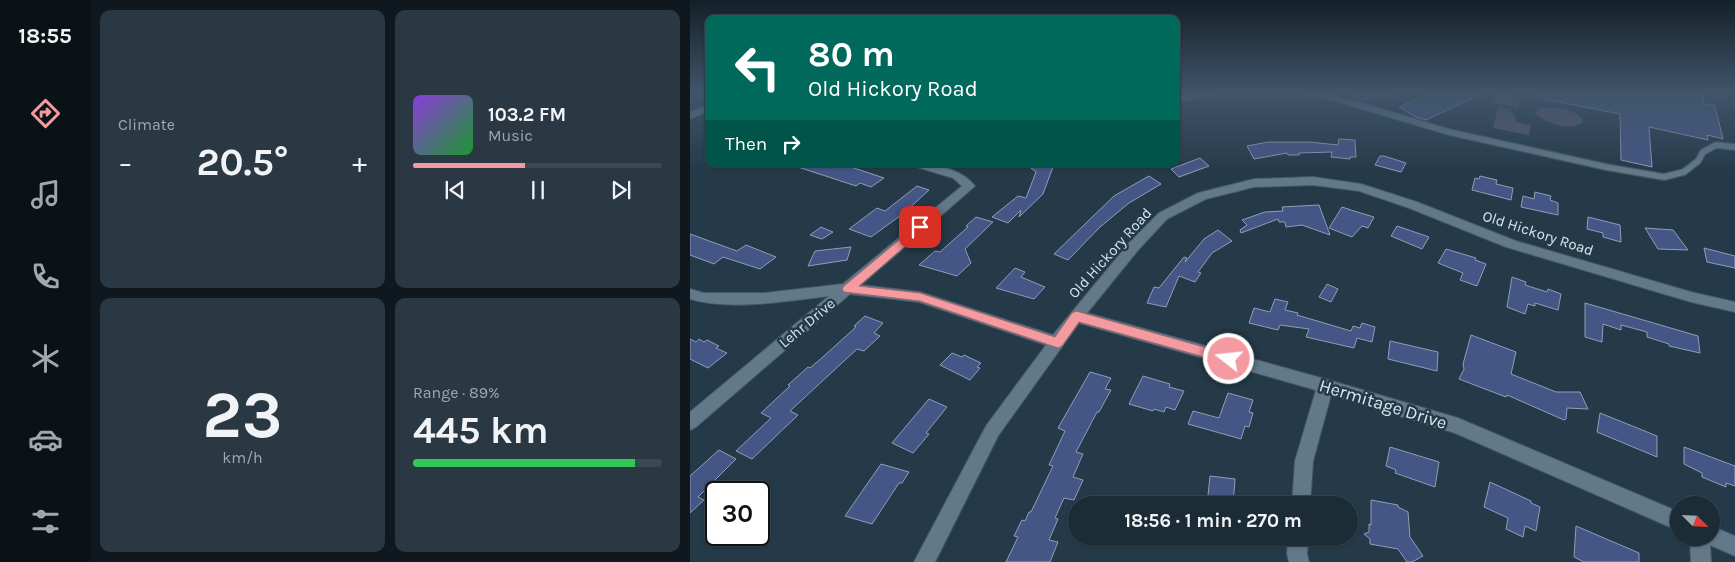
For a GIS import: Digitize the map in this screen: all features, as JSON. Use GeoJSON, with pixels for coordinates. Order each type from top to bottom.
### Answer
{"type":"FeatureCollection","features":[{"type":"Feature","properties":{"kind":"street","name":"Lehr Drive"},"geometry":{"type":"LineString","coordinates":[[690,422],[969,186],[957,176],[927,167]]}},
{"type":"Feature","properties":{"kind":"street","name":"Old Hickory Road"},"geometry":{"type":"LineString","coordinates":[[924,562],[992,431],[1076,316],[1134,246],[1163,216],[1202,196],[1254,183],[1313,181],[1361,188],[1413,205],[1511,244],[1691,297],[1735,307]]}},
{"type":"Feature","properties":{"kind":"street"},"geometry":{"type":"LineString","coordinates":[[690,294],[704,298],[764,298],[848,289],[920,297],[1058,343]]}},
{"type":"Feature","properties":{"kind":"street","name":"Hermitage Drive"},"geometry":{"type":"LineString","coordinates":[[1076,316],[1458,426],[1670,518]]}},
{"type":"Feature","properties":{"kind":"street"},"geometry":{"type":"LineString","coordinates":[[1302,496],[1304,461],[1324,386]]}},
{"type":"Feature","properties":{"kind":"street"},"geometry":{"type":"LineString","coordinates":[[1720,540],[1735,546]]}},
{"type":"Feature","properties":{"kind":"street"},"geometry":{"type":"LineString","coordinates":[[1298,546],[1299,562]]}},
{"type":"Feature","properties":{"kind":"street"},"geometry":{"type":"LineString","coordinates":[[1701,546],[1702,562]]}},
{"type":"Feature","properties":{"kind":"lane"},"geometry":{"type":"LineString","coordinates":[[1406,119],[1448,132],[1606,167],[1664,177],[1684,172],[1698,161],[1703,152],[1716,145],[1735,148]]}},
{"type":"Feature","properties":{"kind":"shaded area"},"geometry":{"type":"Polygon","coordinates":[[[1495,119],[1516,119],[1516,122],[1531,125],[1529,135],[1493,128],[1495,119]]]}},
{"type":"Feature","properties":{"kind":"shaded area"},"geometry":{"type":"Polygon","coordinates":[[[1543,119],[1581,119],[1583,122],[1578,125],[1565,126],[1543,119]]]}},
{"type":"Feature","properties":{"kind":"building"},"geometry":{"type":"Polygon","coordinates":[[[1620,119],[1718,119],[1723,139],[1707,135],[1708,140],[1649,127],[1652,167],[1621,160],[1620,119]]]}},
{"type":"Feature","properties":{"kind":"building"},"geometry":{"type":"Polygon","coordinates":[[[1339,139],[1355,140],[1356,157],[1350,157],[1350,159],[1331,157],[1332,152],[1299,153],[1299,155],[1288,155],[1287,153],[1254,159],[1247,146],[1268,142],[1310,142],[1338,145],[1339,139]]]}},
{"type":"Feature","properties":{"kind":"building"},"geometry":{"type":"Polygon","coordinates":[[[1380,156],[1406,163],[1401,172],[1375,165],[1380,156]]]}},
{"type":"Feature","properties":{"kind":"building"},"geometry":{"type":"Polygon","coordinates":[[[1200,158],[1209,166],[1179,177],[1171,169],[1200,158]]]}},
{"type":"Feature","properties":{"kind":"building"},"geometry":{"type":"Polygon","coordinates":[[[798,167],[851,167],[884,178],[871,187],[860,183],[856,186],[798,167]]]}},
{"type":"Feature","properties":{"kind":"building"},"geometry":{"type":"Polygon","coordinates":[[[1030,167],[1053,167],[1043,194],[1019,217],[1021,210],[1008,223],[992,217],[1018,196],[1026,198],[1036,172],[1030,167]]]}},
{"type":"Feature","properties":{"kind":"building"},"geometry":{"type":"Polygon","coordinates":[[[1149,176],[1161,184],[1129,203],[1100,227],[1068,260],[1054,254],[1114,196],[1149,176]]]}},
{"type":"Feature","properties":{"kind":"building"},"geometry":{"type":"Polygon","coordinates":[[[1480,176],[1497,180],[1496,184],[1513,188],[1511,200],[1472,190],[1475,178],[1479,179],[1480,176]]]}},
{"type":"Feature","properties":{"kind":"building"},"geometry":{"type":"Polygon","coordinates":[[[917,186],[929,190],[904,213],[871,237],[849,229],[877,208],[885,211],[917,186]]]}},
{"type":"Feature","properties":{"kind":"building"},"geometry":{"type":"Polygon","coordinates":[[[1535,192],[1551,196],[1550,200],[1558,203],[1558,215],[1521,207],[1523,196],[1534,199],[1535,192]]]}},
{"type":"Feature","properties":{"kind":"building"},"geometry":{"type":"Polygon","coordinates":[[[1319,205],[1330,235],[1302,225],[1286,227],[1285,222],[1279,222],[1278,219],[1241,233],[1240,230],[1247,225],[1242,220],[1265,212],[1283,211],[1282,207],[1319,205]]]}},
{"type":"Feature","properties":{"kind":"building"},"geometry":{"type":"Polygon","coordinates":[[[1342,207],[1374,217],[1368,228],[1362,226],[1352,237],[1329,228],[1342,207]]]}},
{"type":"Feature","properties":{"kind":"building"},"geometry":{"type":"Polygon","coordinates":[[[976,217],[993,222],[965,249],[971,263],[957,276],[919,265],[935,251],[940,252],[968,227],[966,226],[976,217]]]}},
{"type":"Feature","properties":{"kind":"building"},"geometry":{"type":"Polygon","coordinates":[[[1588,217],[1620,225],[1621,242],[1603,237],[1603,233],[1587,229],[1588,217]]]}},
{"type":"Feature","properties":{"kind":"building"},"geometry":{"type":"Polygon","coordinates":[[[1397,226],[1429,237],[1422,249],[1391,236],[1397,226]]]}},
{"type":"Feature","properties":{"kind":"building"},"geometry":{"type":"Polygon","coordinates":[[[821,227],[833,232],[822,239],[810,235],[821,227]]]}},
{"type":"Feature","properties":{"kind":"building"},"geometry":{"type":"Polygon","coordinates":[[[1645,228],[1673,230],[1688,250],[1658,249],[1645,228]]]}},
{"type":"Feature","properties":{"kind":"building"},"geometry":{"type":"Polygon","coordinates":[[[1218,230],[1232,241],[1212,253],[1198,272],[1201,273],[1195,282],[1179,276],[1166,307],[1147,303],[1154,287],[1159,288],[1184,257],[1187,258],[1185,262],[1204,239],[1218,230]]]}},
{"type":"Feature","properties":{"kind":"building"},"geometry":{"type":"Polygon","coordinates":[[[690,234],[737,251],[746,245],[776,257],[760,269],[723,257],[714,264],[690,255],[690,234]]]}},
{"type":"Feature","properties":{"kind":"building"},"geometry":{"type":"Polygon","coordinates":[[[851,247],[847,260],[808,266],[815,251],[851,247]]]}},
{"type":"Feature","properties":{"kind":"building"},"geometry":{"type":"Polygon","coordinates":[[[1704,248],[1735,256],[1735,268],[1707,262],[1704,248]]]}},
{"type":"Feature","properties":{"kind":"building"},"geometry":{"type":"Polygon","coordinates":[[[1446,249],[1476,258],[1475,260],[1486,264],[1477,286],[1460,280],[1463,273],[1438,263],[1446,249]]]}},
{"type":"Feature","properties":{"kind":"building"},"geometry":{"type":"Polygon","coordinates":[[[1015,268],[1025,272],[1021,277],[1045,287],[1034,299],[996,288],[1015,268]]]}},
{"type":"Feature","properties":{"kind":"building"},"geometry":{"type":"Polygon","coordinates":[[[1512,277],[1526,282],[1525,285],[1547,292],[1548,289],[1561,294],[1558,310],[1535,303],[1535,306],[1528,304],[1525,314],[1507,307],[1512,277]]]}},
{"type":"Feature","properties":{"kind":"building"},"geometry":{"type":"Polygon","coordinates":[[[1327,284],[1338,289],[1331,302],[1319,297],[1327,284]]]}},
{"type":"Feature","properties":{"kind":"building"},"geometry":{"type":"Polygon","coordinates":[[[1275,299],[1288,302],[1285,310],[1351,331],[1353,326],[1360,328],[1362,323],[1375,327],[1372,342],[1357,338],[1354,348],[1306,337],[1309,329],[1280,325],[1278,330],[1249,323],[1254,308],[1270,312],[1275,299]]]}},
{"type":"Feature","properties":{"kind":"building"},"geometry":{"type":"Polygon","coordinates":[[[1585,303],[1698,336],[1700,353],[1669,346],[1669,344],[1647,337],[1647,332],[1621,325],[1621,330],[1603,324],[1602,342],[1585,337],[1585,303]]]}},
{"type":"Feature","properties":{"kind":"building"},"geometry":{"type":"Polygon","coordinates":[[[865,316],[883,323],[874,333],[880,336],[864,351],[857,349],[790,411],[798,415],[752,459],[736,451],[771,418],[761,413],[790,386],[788,385],[824,356],[856,327],[854,326],[865,316]]]}},
{"type":"Feature","properties":{"kind":"building"},"geometry":{"type":"Polygon","coordinates":[[[1471,335],[1516,352],[1511,374],[1556,392],[1580,392],[1588,409],[1567,408],[1566,419],[1564,420],[1507,395],[1506,397],[1459,379],[1464,369],[1463,364],[1471,335]]]}},
{"type":"Feature","properties":{"kind":"building"},"geometry":{"type":"Polygon","coordinates":[[[690,339],[696,342],[699,339],[704,342],[707,340],[719,346],[716,348],[727,353],[708,368],[690,359],[690,339]]]}},
{"type":"Feature","properties":{"kind":"building"},"geometry":{"type":"Polygon","coordinates":[[[1390,341],[1438,352],[1437,371],[1388,359],[1390,341]]]}},
{"type":"Feature","properties":{"kind":"building"},"geometry":{"type":"Polygon","coordinates":[[[952,353],[962,357],[964,355],[981,363],[977,367],[980,368],[970,380],[940,365],[952,353]]]}},
{"type":"Feature","properties":{"kind":"building"},"geometry":{"type":"Polygon","coordinates":[[[1090,372],[1111,378],[1105,389],[1111,390],[1076,452],[1083,454],[1073,477],[1083,480],[1076,496],[1064,498],[1055,518],[1058,519],[1049,540],[1058,542],[1050,562],[1006,562],[1018,537],[1014,536],[1022,520],[1025,521],[1029,512],[1031,512],[1053,466],[1049,465],[1065,431],[1058,428],[1090,372]]]}},
{"type":"Feature","properties":{"kind":"building"},"geometry":{"type":"Polygon","coordinates":[[[1143,376],[1170,384],[1169,387],[1184,391],[1175,410],[1166,407],[1164,412],[1154,409],[1153,411],[1129,404],[1143,376]]]}},
{"type":"Feature","properties":{"kind":"building"},"geometry":{"type":"Polygon","coordinates":[[[1228,393],[1253,400],[1249,412],[1253,413],[1249,427],[1245,426],[1241,439],[1188,424],[1193,411],[1219,418],[1228,393]]]}},
{"type":"Feature","properties":{"kind":"building"},"geometry":{"type":"Polygon","coordinates":[[[929,399],[947,407],[926,433],[929,434],[913,453],[892,443],[929,399]]]}},
{"type":"Feature","properties":{"kind":"building"},"geometry":{"type":"Polygon","coordinates":[[[1600,413],[1657,436],[1657,457],[1597,432],[1600,413]]]}},
{"type":"Feature","properties":{"kind":"building"},"geometry":{"type":"Polygon","coordinates":[[[1390,447],[1439,462],[1435,487],[1395,473],[1396,470],[1386,466],[1390,447]]]}},
{"type":"Feature","properties":{"kind":"building"},"geometry":{"type":"Polygon","coordinates":[[[1684,447],[1735,466],[1735,486],[1726,483],[1726,487],[1702,477],[1702,473],[1684,464],[1684,447]]]}},
{"type":"Feature","properties":{"kind":"building"},"geometry":{"type":"Polygon","coordinates":[[[719,450],[736,459],[714,481],[705,481],[705,490],[698,497],[704,500],[690,513],[690,476],[719,450]]]}},
{"type":"Feature","properties":{"kind":"building"},"geometry":{"type":"Polygon","coordinates":[[[881,464],[909,472],[902,483],[899,483],[872,524],[845,516],[881,464]]]}},
{"type":"Feature","properties":{"kind":"building"},"geometry":{"type":"Polygon","coordinates":[[[1210,476],[1235,479],[1234,496],[1208,496],[1210,476]]]}},
{"type":"Feature","properties":{"kind":"building"},"geometry":{"type":"Polygon","coordinates":[[[1490,482],[1540,507],[1536,531],[1525,526],[1523,537],[1506,529],[1508,518],[1484,507],[1490,482]]]}},
{"type":"Feature","properties":{"kind":"building"},"geometry":{"type":"Polygon","coordinates":[[[1371,500],[1398,505],[1398,507],[1408,512],[1410,537],[1423,556],[1412,562],[1407,562],[1398,549],[1370,544],[1370,539],[1364,534],[1369,532],[1369,524],[1371,525],[1371,500]]]}},
{"type":"Feature","properties":{"kind":"building"},"geometry":{"type":"Polygon","coordinates":[[[1576,526],[1639,553],[1639,562],[1584,562],[1574,557],[1576,526]]]}},
{"type":"Feature","properties":{"kind":"route"},"geometry":{"type":"LineString","coordinates":[[920,227],[848,289],[920,297],[1058,343],[1076,316],[1229,359]]}}]}
